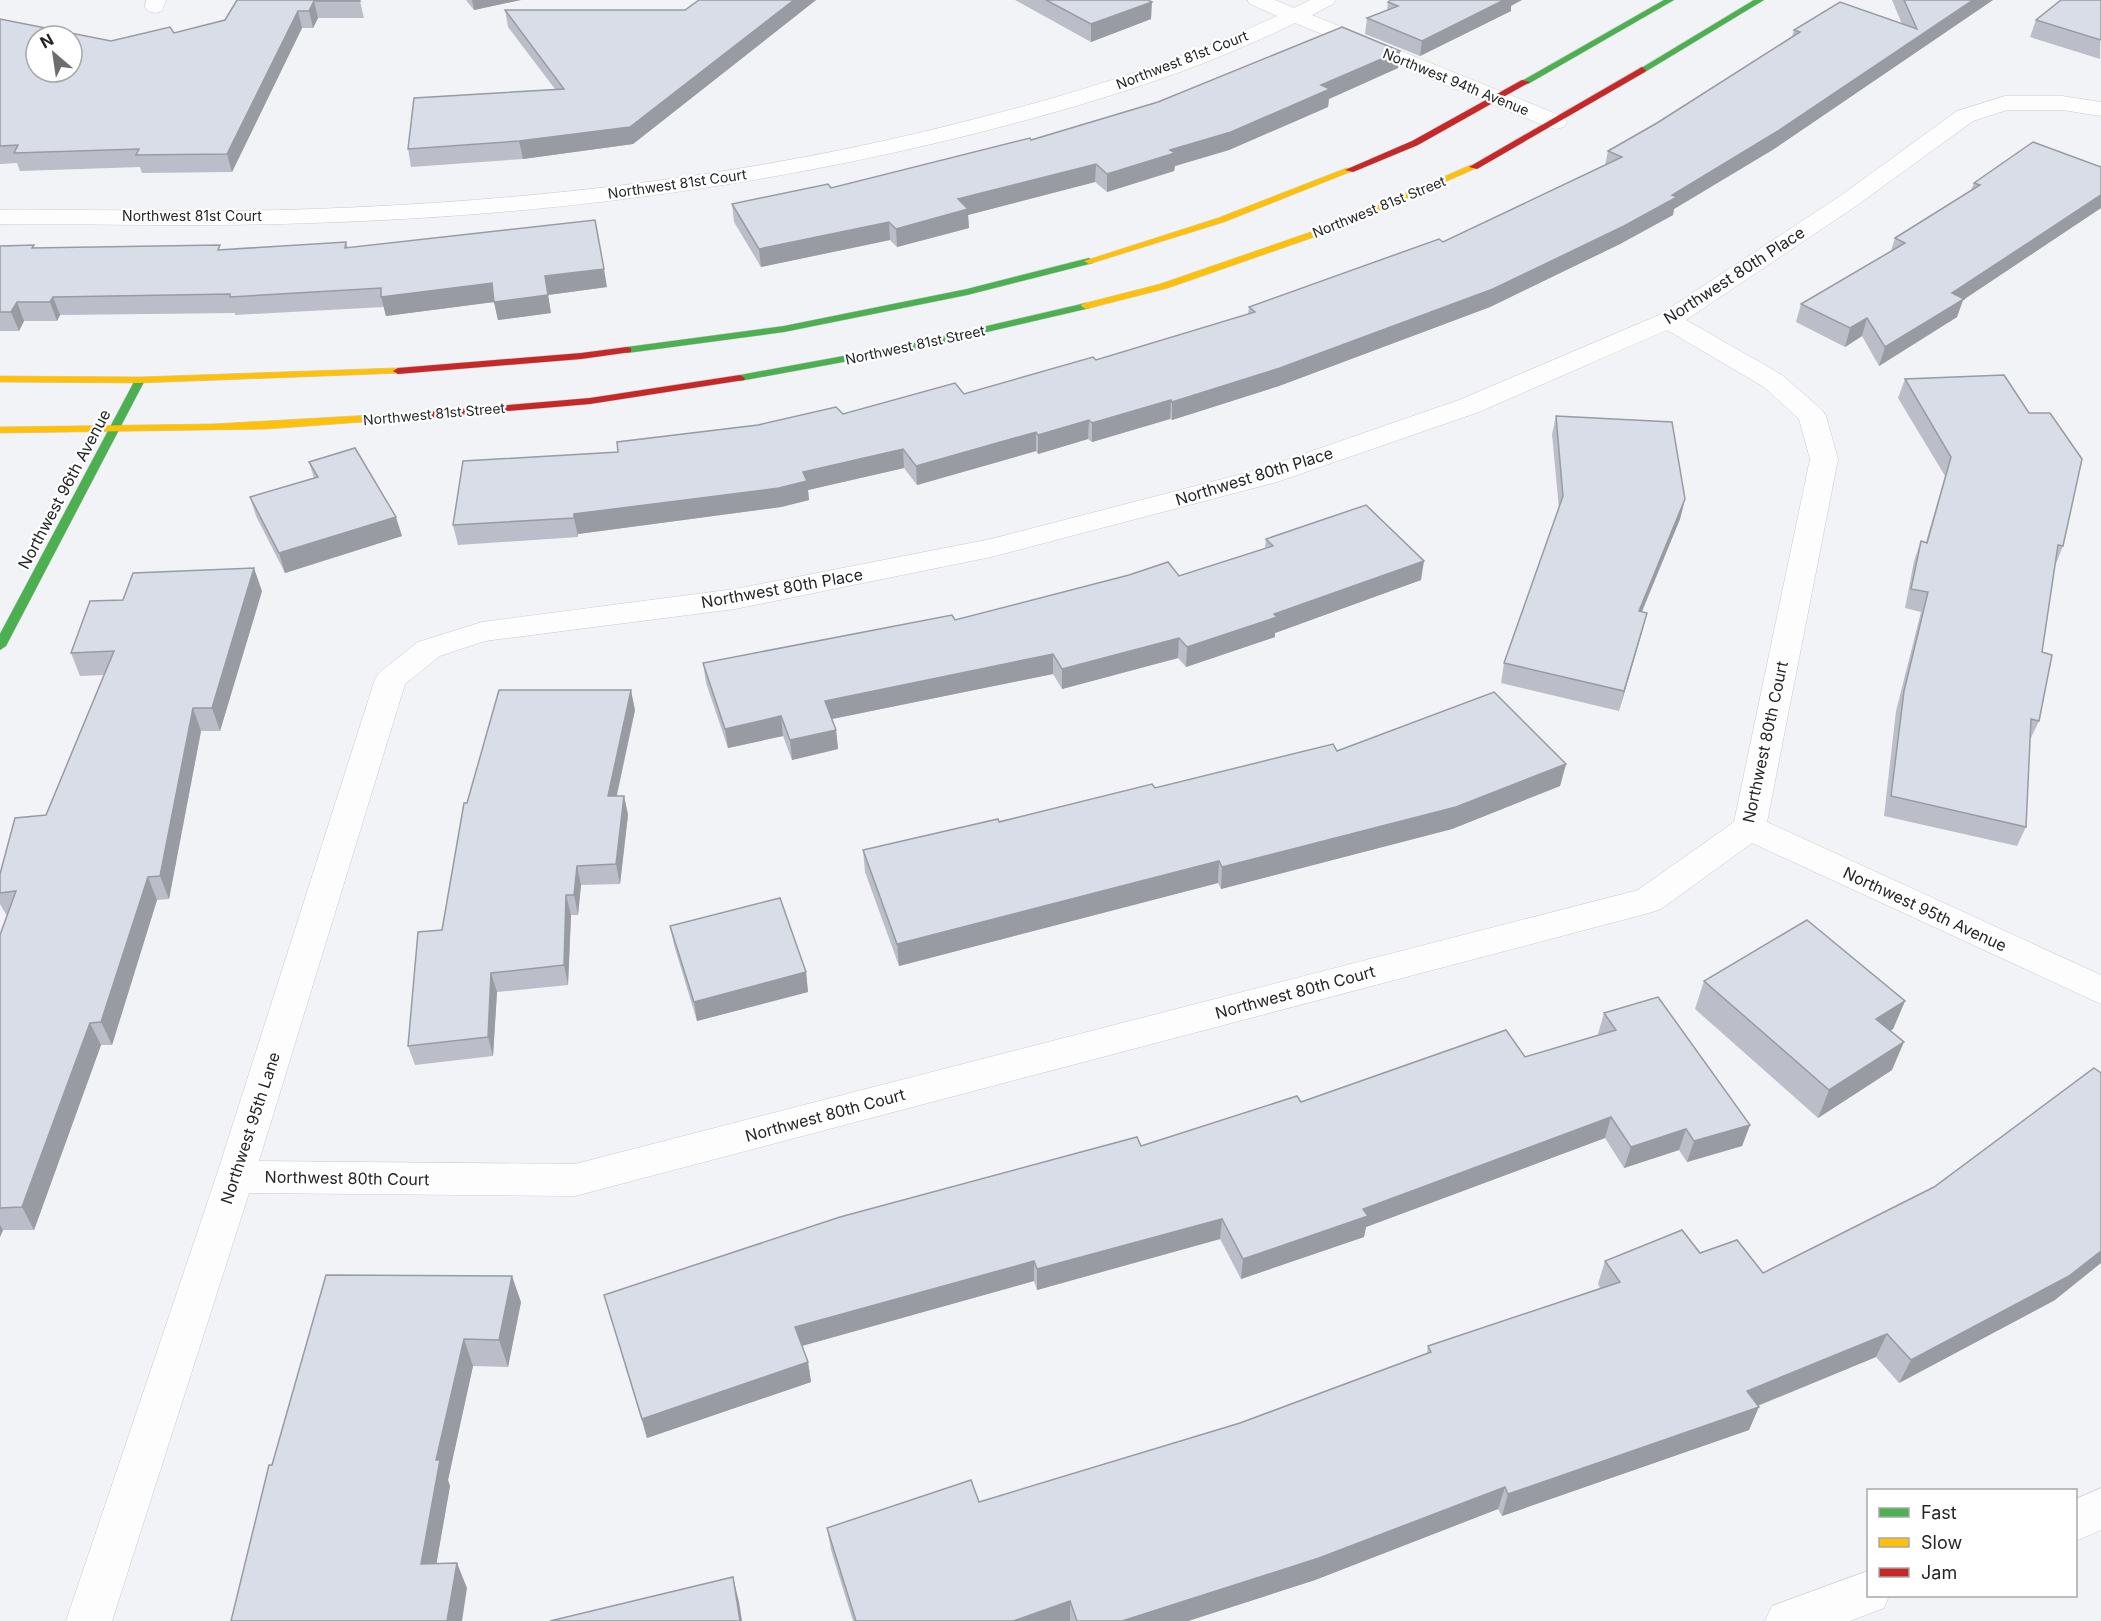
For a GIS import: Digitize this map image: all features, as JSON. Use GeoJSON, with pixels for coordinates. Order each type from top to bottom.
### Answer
{"type":"FeatureCollection","features":[{"type":"Feature","properties":{"kind":"street","name":"Northwest 94th Avenue"},"geometry":{"type":"LineString","coordinates":[[1257,0],[1556,122]]}},
{"type":"Feature","properties":{"kind":"street","name":"Northwest 81st Court"},"geometry":{"type":"LineString","coordinates":[[0,217],[312,216],[532,202],[715,181],[885,148],[1025,115],[1156,73],[1296,16],[1326,0]]}},
{"type":"Feature","properties":{"kind":"street"},"geometry":{"type":"LineString","coordinates":[[0,379],[140,380],[393,372],[581,356],[784,329],[967,292],[1127,251],[1289,195],[1415,143],[1670,0]]}},
{"type":"Feature","properties":{"kind":"street","name":"Northwest 81st Street"},"geometry":{"type":"LineString","coordinates":[[0,430],[114,430],[374,420],[590,401],[806,368],[999,328],[1164,286],[1337,226],[1468,170],[1556,122],[1761,0]]}},
{"type":"Feature","properties":{"kind":"street","name":"Northwest 80th Place"},"geometry":{"type":"LineString","coordinates":[[429,649],[482,632],[735,599],[991,548],[1267,476],[1469,406],[1668,320],[1848,201],[1965,116],[2005,103],[2062,103],[2101,109]]}},
{"type":"Feature","properties":{"kind":"street","name":"Northwest 80th Court"},"geometry":{"type":"LineString","coordinates":[[235,1177],[575,1180],[1649,900],[1749,828],[1824,459],[1812,416],[1773,381],[1668,320]]}},
{"type":"Feature","properties":{"kind":"street","name":"Northwest 96th Avenue"},"geometry":{"type":"LineString","coordinates":[[0,646],[140,380]]}},
{"type":"Feature","properties":{"kind":"street","name":"Northwest 95th Lane"},"geometry":{"type":"LineString","coordinates":[[89,1621],[235,1177],[391,679],[429,649]]}},
{"type":"Feature","properties":{"kind":"street","name":"Northwest 95th Avenue"},"geometry":{"type":"LineString","coordinates":[[1749,828],[2101,990]]}},
{"type":"Feature","properties":{"kind":"street"},"geometry":{"type":"LineString","coordinates":[[2077,1520],[2101,1508]]}},
{"type":"Feature","properties":{"kind":"street"},"geometry":{"type":"LineString","coordinates":[[1788,1621],[1867,1594]]}},
{"type":"Feature","properties":{"kind":"building"},"geometry":{"type":"Polygon","coordinates":[[[237,0],[360,1],[314,1],[309,11],[298,11],[227,154],[136,155],[139,149],[14,153],[18,145],[0,146],[0,19],[25,24],[24,84],[84,84],[84,36],[111,41],[170,27],[174,33],[225,20],[237,0]]]}},
{"type":"Feature","properties":{"kind":"building"},"geometry":{"type":"Polygon","coordinates":[[[699,0],[794,0],[630,127],[519,141],[408,149],[414,98],[564,89],[505,10],[685,10],[699,0]]]}},
{"type":"Feature","properties":{"kind":"building"},"geometry":{"type":"Polygon","coordinates":[[[1046,0],[1148,0],[1152,2],[1091,24],[1046,0]]]}},
{"type":"Feature","properties":{"kind":"building"},"geometry":{"type":"Polygon","coordinates":[[[1391,0],[1504,0],[1422,41],[1367,18],[1398,6],[1388,2],[1391,0]]]}},
{"type":"Feature","properties":{"kind":"building"},"geometry":{"type":"Polygon","coordinates":[[[1904,0],[1973,0],[1778,131],[1672,195],[1677,197],[1624,226],[1493,289],[1280,368],[1172,402],[1171,400],[1092,423],[1089,420],[1038,435],[1036,432],[916,466],[903,449],[803,472],[807,481],[779,488],[574,514],[574,518],[453,525],[463,461],[618,452],[617,442],[758,425],[836,407],[843,414],[955,383],[964,394],[1093,357],[1096,360],[1255,312],[1249,307],[1439,239],[1443,242],[1622,157],[1608,151],[1657,123],[1800,32],[1794,30],[1840,2],[1917,29],[1904,0]]]}},
{"type":"Feature","properties":{"kind":"building"},"geometry":{"type":"Polygon","coordinates":[[[2061,0],[2101,0],[2101,40],[2036,20],[2061,0]]]}},
{"type":"Feature","properties":{"kind":"building"},"geometry":{"type":"Polygon","coordinates":[[[1342,27],[1400,51],[1321,85],[1330,89],[1231,132],[1170,150],[1175,153],[1107,174],[1096,164],[958,199],[968,209],[896,229],[889,222],[759,249],[732,204],[828,184],[831,188],[1030,138],[1031,140],[1158,102],[1342,27]]]}},
{"type":"Feature","properties":{"kind":"building"},"geometry":{"type":"Polygon","coordinates":[[[2033,142],[2101,167],[2101,195],[1952,293],[1964,299],[1885,347],[1867,318],[1850,328],[1801,304],[1905,243],[1895,238],[1980,185],[1974,183],[2033,142]]]}},
{"type":"Feature","properties":{"kind":"building"},"geometry":{"type":"Polygon","coordinates":[[[595,220],[604,269],[545,276],[548,295],[494,302],[492,283],[381,297],[381,288],[230,297],[230,294],[53,297],[50,302],[17,302],[11,312],[0,312],[0,246],[34,245],[32,248],[220,245],[218,250],[346,242],[345,248],[595,220]]]}},
{"type":"Feature","properties":{"kind":"building"},"geometry":{"type":"Polygon","coordinates":[[[2004,375],[2029,413],[2050,413],[2082,459],[2063,546],[2058,545],[2042,652],[2052,655],[2039,721],[2031,719],[2026,827],[1891,796],[1904,691],[1928,592],[1911,589],[1921,541],[1927,543],[1951,457],[1905,379],[2004,375]]]}},
{"type":"Feature","properties":{"kind":"building"},"geometry":{"type":"Polygon","coordinates":[[[1556,416],[1672,422],[1685,499],[1639,611],[1647,613],[1624,691],[1504,663],[1563,496],[1556,416]]]}},
{"type":"Feature","properties":{"kind":"building"},"geometry":{"type":"Polygon","coordinates":[[[355,448],[396,517],[279,553],[250,497],[318,477],[309,462],[355,448]]]}},
{"type":"Feature","properties":{"kind":"building"},"geometry":{"type":"Polygon","coordinates":[[[1366,505],[1424,561],[1274,614],[1277,617],[1187,647],[1179,638],[1062,669],[1053,654],[825,701],[836,730],[790,740],[781,716],[725,729],[703,663],[952,615],[955,620],[1129,575],[1168,562],[1179,576],[1273,546],[1266,539],[1366,505]]]}},
{"type":"Feature","properties":{"kind":"building"},"geometry":{"type":"Polygon","coordinates":[[[254,568],[212,708],[193,708],[160,876],[148,877],[101,1022],[90,1023],[22,1207],[0,1208],[0,935],[16,891],[0,893],[0,874],[15,818],[46,815],[114,651],[71,653],[90,601],[123,600],[133,573],[254,568]]]}},
{"type":"Feature","properties":{"kind":"building"},"geometry":{"type":"Polygon","coordinates":[[[499,690],[631,690],[608,796],[624,796],[616,864],[577,866],[574,895],[566,895],[564,965],[491,973],[488,1037],[408,1046],[418,932],[442,930],[464,803],[467,803],[499,690]]]}},
{"type":"Feature","properties":{"kind":"building"},"geometry":{"type":"Polygon","coordinates":[[[1494,692],[1566,764],[1456,807],[1222,867],[1219,861],[897,944],[863,850],[998,819],[999,822],[1152,784],[1155,788],[1333,744],[1337,751],[1494,692]]]}},
{"type":"Feature","properties":{"kind":"building"},"geometry":{"type":"Polygon","coordinates":[[[780,898],[806,972],[694,1002],[670,926],[780,898]]]}},
{"type":"Feature","properties":{"kind":"building"},"geometry":{"type":"Polygon","coordinates":[[[1807,920],[1905,1001],[1876,1019],[1904,1042],[1829,1090],[1704,981],[1807,920]]]}},
{"type":"Feature","properties":{"kind":"building"},"geometry":{"type":"Polygon","coordinates":[[[1658,997],[1750,1125],[1694,1141],[1686,1129],[1631,1147],[1611,1117],[1363,1209],[1368,1216],[1243,1259],[1222,1219],[1037,1269],[1034,1261],[795,1327],[808,1362],[642,1419],[604,1295],[840,1217],[1137,1137],[1141,1146],[1297,1096],[1301,1102],[1506,1030],[1525,1057],[1616,1030],[1604,1013],[1658,997]]]}},
{"type":"Feature","properties":{"kind":"building"},"geometry":{"type":"Polygon","coordinates":[[[2094,1068],[2101,1073],[2101,1251],[2069,1276],[1911,1360],[1887,1334],[1747,1391],[1759,1407],[1508,1494],[1505,1487],[1319,1558],[1122,1621],[1077,1621],[1070,1601],[1013,1621],[856,1621],[827,1528],[971,1480],[979,1502],[1240,1423],[1431,1352],[1428,1346],[1620,1282],[1605,1261],[1682,1230],[1700,1253],[1737,1240],[1763,1273],[1934,1187],[2094,1068]]]}},
{"type":"Feature","properties":{"kind":"building"},"geometry":{"type":"Polygon","coordinates":[[[326,1275],[512,1276],[499,1340],[464,1339],[436,1460],[440,1460],[421,1564],[457,1563],[447,1621],[231,1621],[269,1465],[272,1465],[326,1275]]]}},
{"type":"Feature","properties":{"kind":"building"},"geometry":{"type":"Polygon","coordinates":[[[733,1577],[740,1621],[550,1621],[733,1577]]]}},
{"type":"Feature","properties":{"kind":"traffic: fast"},"geometry":{"type":"LineString","coordinates":[[1525,82],[1670,0]]}},
{"type":"Feature","properties":{"kind":"traffic: fast"},"geometry":{"type":"LineString","coordinates":[[1642,70],[1760,0]]}},
{"type":"Feature","properties":{"kind":"traffic: fast"},"geometry":{"type":"LineString","coordinates":[[627,350],[784,329],[967,292],[1089,261]]}},
{"type":"Feature","properties":{"kind":"traffic: fast"},"geometry":{"type":"LineString","coordinates":[[740,378],[914,346],[1086,306]]}},
{"type":"Feature","properties":{"kind":"traffic: fast"},"geometry":{"type":"LineString","coordinates":[[0,646],[140,380]]}},
{"type":"Feature","properties":{"kind":"traffic: slow"},"geometry":{"type":"LineString","coordinates":[[1086,306],[1164,286],[1337,226],[1474,167]]}},
{"type":"Feature","properties":{"kind":"traffic: slow"},"geometry":{"type":"LineString","coordinates":[[1089,261],[1221,220],[1350,170]]}},
{"type":"Feature","properties":{"kind":"traffic: slow"},"geometry":{"type":"LineString","coordinates":[[0,379],[140,380],[398,371]]}},
{"type":"Feature","properties":{"kind":"traffic: slow"},"geometry":{"type":"LineString","coordinates":[[0,430],[213,427],[320,423],[426,415]]}},
{"type":"Feature","properties":{"kind":"traffic: jam"},"geometry":{"type":"LineString","coordinates":[[1474,167],[1642,70]]}},
{"type":"Feature","properties":{"kind":"traffic: jam"},"geometry":{"type":"LineString","coordinates":[[1350,170],[1415,143],[1525,82]]}},
{"type":"Feature","properties":{"kind":"traffic: jam"},"geometry":{"type":"LineString","coordinates":[[398,371],[627,350]]}},
{"type":"Feature","properties":{"kind":"traffic: jam"},"geometry":{"type":"LineString","coordinates":[[426,415],[590,401],[740,378]]}}]}
